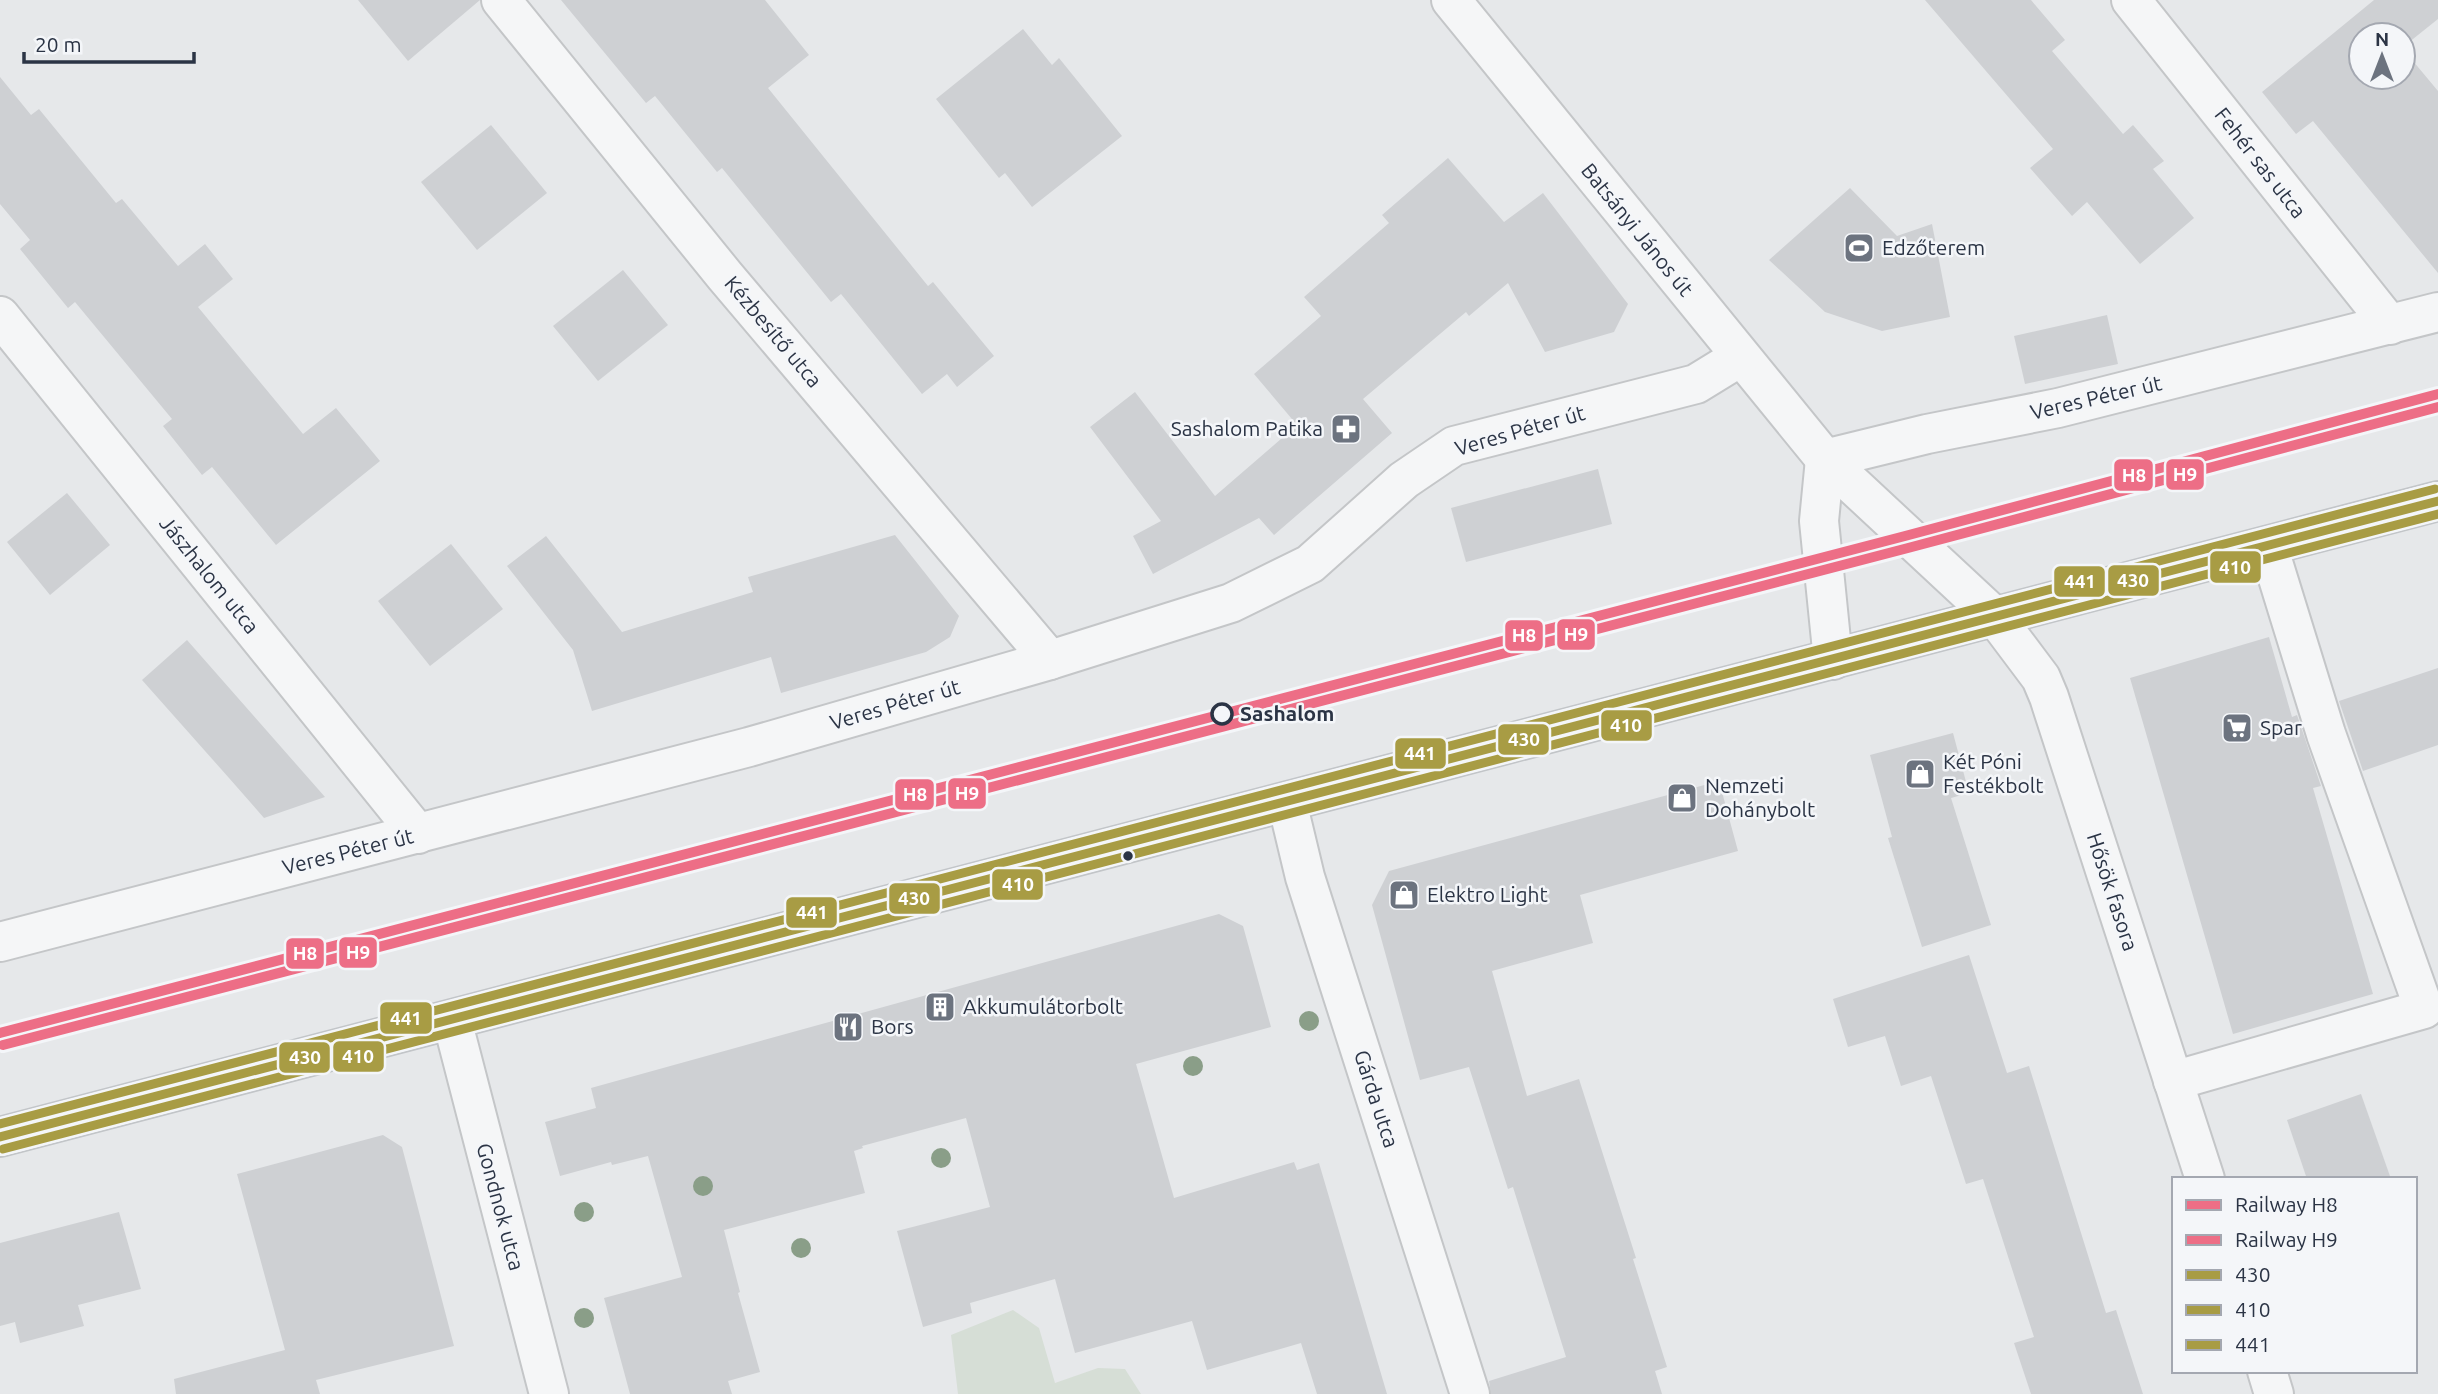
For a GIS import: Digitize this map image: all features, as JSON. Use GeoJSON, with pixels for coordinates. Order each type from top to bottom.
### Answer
{"type":"FeatureCollection","features":[{"type":"Feature","properties":{"kind":"main road"},"geometry":{"type":"LineString","coordinates":[[0,1137],[2438,501]]}},
{"type":"Feature","properties":{"kind":"street","name":"Kézbesítő utca"},"geometry":{"type":"LineString","coordinates":[[501,0],[725,276],[1050,660]]}},
{"type":"Feature","properties":{"kind":"street","name":"Batsányi János út"},"geometry":{"type":"LineString","coordinates":[[1451,0],[1825,460]]}},
{"type":"Feature","properties":{"kind":"street","name":"Fehér sas utca"},"geometry":{"type":"LineString","coordinates":[[2131,0],[2390,325]]}},
{"type":"Feature","properties":{"kind":"street","name":"Veres Péter út"},"geometry":{"type":"LineString","coordinates":[[1825,460],[1927,434],[2058,408],[2438,312]]}},
{"type":"Feature","properties":{"kind":"street","name":"Jászhalom utca"},"geometry":{"type":"LineString","coordinates":[[0,316],[418,834]]}},
{"type":"Feature","properties":{"kind":"street","name":"Veres Péter út"},"geometry":{"type":"LineString","coordinates":[[0,942],[749,747],[1050,660],[1231,603],[1310,564],[1404,480],[1454,446],[1696,384],[1740,357]]}},
{"type":"Feature","properties":{"kind":"street","name":"Hősök fasora"},"geometry":{"type":"LineString","coordinates":[[1825,460],[1996,618],[2041,678],[2204,1177]]}},
{"type":"Feature","properties":{"kind":"street"},"geometry":{"type":"LineString","coordinates":[[1825,460],[1819,521],[1833,660]]}},
{"type":"Feature","properties":{"kind":"street"},"geometry":{"type":"LineString","coordinates":[[2173,1081],[2424,1009],[2326,734],[2268,546]]}},
{"type":"Feature","properties":{"kind":"street","name":"Gárda utca"},"geometry":{"type":"LineString","coordinates":[[1287,803],[1305,877],[1470,1394]]}},
{"type":"Feature","properties":{"kind":"street","name":"Gondnok utca"},"geometry":{"type":"LineString","coordinates":[[452,1020],[549,1394]]}},
{"type":"Feature","properties":{"kind":"street"},"geometry":{"type":"LineString","coordinates":[[2268,1373],[2274,1394]]}},
{"type":"Feature","properties":{"kind":"shaded area"},"geometry":{"type":"Polygon","coordinates":[[[1013,1310],[1039,1328],[1055,1383],[1098,1368],[1125,1369],[1141,1394],[958,1394],[951,1335],[1013,1310]]]}},
{"type":"Feature","properties":{"kind":"building"},"geometry":{"type":"Polygon","coordinates":[[[358,0],[480,0],[408,61],[358,0]]]}},
{"type":"Feature","properties":{"kind":"building"},"geometry":{"type":"Polygon","coordinates":[[[561,0],[765,0],[809,55],[768,88],[928,286],[933,282],[994,356],[957,387],[947,374],[922,394],[841,294],[831,302],[722,168],[717,172],[655,96],[646,103],[561,0]]]}},
{"type":"Feature","properties":{"kind":"building"},"geometry":{"type":"Polygon","coordinates":[[[1925,0],[2031,0],[2065,40],[2052,51],[2123,134],[2133,125],[2164,161],[2153,169],[2194,218],[2140,264],[2087,202],[2072,216],[2030,168],[2053,149],[1925,0]]]}},
{"type":"Feature","properties":{"kind":"building"},"geometry":{"type":"Polygon","coordinates":[[[2374,0],[2438,0],[2438,19],[2417,36],[2417,21],[2348,21],[2374,0]]]}},
{"type":"Feature","properties":{"kind":"building"},"geometry":{"type":"Polygon","coordinates":[[[2347,22],[2347,91],[2417,91],[2417,66],[2438,91],[2438,273],[2313,121],[2296,134],[2262,92],[2347,22]]]}},
{"type":"Feature","properties":{"kind":"building"},"geometry":{"type":"Polygon","coordinates":[[[1023,29],[1052,65],[1059,58],[1122,136],[1032,207],[1005,173],[999,178],[936,99],[1023,29]]]}},
{"type":"Feature","properties":{"kind":"building"},"geometry":{"type":"Polygon","coordinates":[[[0,77],[31,115],[39,109],[116,203],[122,199],[178,266],[205,244],[233,279],[198,307],[303,434],[336,408],[380,461],[276,545],[212,467],[202,475],[163,426],[172,419],[75,302],[68,308],[20,249],[30,240],[0,204],[0,77]]]}},
{"type":"Feature","properties":{"kind":"building"},"geometry":{"type":"Polygon","coordinates":[[[491,125],[547,193],[477,250],[421,182],[491,125]]]}},
{"type":"Feature","properties":{"kind":"building"},"geometry":{"type":"Polygon","coordinates":[[[1448,158],[1504,222],[1543,193],[1628,304],[1614,332],[1545,352],[1508,283],[1469,316],[1466,312],[1363,399],[1392,433],[1274,535],[1259,518],[1153,574],[1133,536],[1161,521],[1090,427],[1135,392],[1215,496],[1297,425],[1254,374],[1321,316],[1304,297],[1389,223],[1382,215],[1448,158]]]}},
{"type":"Feature","properties":{"kind":"building","name":"Edzőterem"},"geometry":{"type":"Polygon","coordinates":[[[1850,188],[1897,236],[1932,224],[1950,317],[1882,331],[1825,312],[1769,260],[1850,188]]]}},
{"type":"Feature","properties":{"kind":"building"},"geometry":{"type":"Polygon","coordinates":[[[623,270],[668,325],[598,381],[553,326],[623,270]]]}},
{"type":"Feature","properties":{"kind":"building"},"geometry":{"type":"Polygon","coordinates":[[[2107,315],[2118,364],[2025,384],[2014,336],[2107,315]]]}},
{"type":"Feature","properties":{"kind":"building"},"geometry":{"type":"Polygon","coordinates":[[[1598,469],[1612,524],[1466,562],[1451,508],[1598,469]]]}},
{"type":"Feature","properties":{"kind":"building"},"geometry":{"type":"Polygon","coordinates":[[[67,493],[110,545],[50,595],[7,542],[67,493]]]}},
{"type":"Feature","properties":{"kind":"building"},"geometry":{"type":"Polygon","coordinates":[[[895,535],[959,616],[950,637],[926,652],[781,693],[771,657],[592,711],[573,650],[507,566],[546,536],[622,632],[753,592],[748,577],[895,535]]]}},
{"type":"Feature","properties":{"kind":"building"},"geometry":{"type":"Polygon","coordinates":[[[451,544],[503,609],[430,666],[378,601],[451,544]]]}},
{"type":"Feature","properties":{"kind":"building"},"geometry":{"type":"Polygon","coordinates":[[[2269,637],[2292,717],[2297,715],[2321,786],[2313,788],[2373,994],[2233,1034],[2130,678],[2269,637]]]}},
{"type":"Feature","properties":{"kind":"building"},"geometry":{"type":"Polygon","coordinates":[[[187,640],[325,797],[264,818],[142,680],[187,640]]]}},
{"type":"Feature","properties":{"kind":"building"},"geometry":{"type":"Polygon","coordinates":[[[2438,668],[2438,745],[2363,771],[2339,701],[2438,668]]]}},
{"type":"Feature","properties":{"kind":"building"},"geometry":{"type":"Polygon","coordinates":[[[1953,733],[1969,793],[1951,798],[1991,925],[1922,947],[1888,838],[1892,837],[1870,755],[1953,733]]]}},
{"type":"Feature","properties":{"kind":"building"},"geometry":{"type":"Polygon","coordinates":[[[1719,781],[1738,851],[1580,895],[1593,943],[1492,971],[1527,1096],[1579,1079],[1636,1258],[1633,1259],[1667,1367],[1655,1371],[1662,1394],[1491,1394],[1489,1381],[1566,1357],[1513,1187],[1508,1189],[1469,1067],[1420,1080],[1372,905],[1389,871],[1719,781]]]}},
{"type":"Feature","properties":{"kind":"building"},"geometry":{"type":"Polygon","coordinates":[[[1219,914],[1243,926],[1271,1027],[1136,1064],[1174,1198],[1294,1162],[1297,1170],[1319,1163],[1387,1394],[1317,1394],[1301,1343],[1207,1370],[1192,1321],[1075,1353],[1055,1279],[970,1303],[972,1313],[923,1327],[897,1231],[990,1207],[966,1118],[862,1146],[863,1148],[854,1151],[865,1193],[724,1230],[760,1372],[728,1381],[732,1394],[630,1394],[604,1298],[682,1277],[648,1156],[612,1165],[611,1162],[560,1176],[545,1122],[596,1108],[591,1088],[1219,914]]]}},
{"type":"Feature","properties":{"kind":"building"},"geometry":{"type":"Polygon","coordinates":[[[1969,955],[2007,1073],[2029,1066],[2106,1313],[2116,1310],[2143,1394],[2031,1394],[2014,1343],[2034,1337],[1983,1179],[1966,1184],[1931,1076],[1901,1086],[1885,1036],[1848,1047],[1833,999],[1969,955]]]}},
{"type":"Feature","properties":{"kind":"building"},"geometry":{"type":"Polygon","coordinates":[[[2361,1094],[2390,1177],[2306,1177],[2287,1120],[2361,1094]]]}},
{"type":"Feature","properties":{"kind":"building"},"geometry":{"type":"Polygon","coordinates":[[[383,1135],[402,1147],[454,1346],[316,1380],[320,1394],[176,1394],[174,1379],[285,1350],[237,1174],[383,1135]]]}},
{"type":"Feature","properties":{"kind":"building"},"geometry":{"type":"Polygon","coordinates":[[[119,1212],[141,1289],[78,1305],[84,1326],[20,1343],[15,1322],[0,1326],[0,1243],[119,1212]]]}},
{"type":"Feature","properties":{"kind":"rail line","name":"H8"},"geometry":{"type":"LineString","coordinates":[[0,1033],[1905,536],[2438,394]]}},
{"type":"Feature","properties":{"kind":"rail line","name":"H9"},"geometry":{"type":"LineString","coordinates":[[3,1045],[2438,407]]}},
{"type":"Feature","properties":{"kind":"transit line","name":"441"},"geometry":{"type":"LineString","coordinates":[[0,1124],[2435,489]]}},
{"type":"Feature","properties":{"kind":"transit line","name":"430"},"geometry":{"type":"LineString","coordinates":[[0,1137],[2438,501]]}},
{"type":"Feature","properties":{"kind":"transit line","name":"410"},"geometry":{"type":"LineString","coordinates":[[3,1149],[2438,514]]}},
{"type":"Feature","properties":{"kind":"place","name":"Edzőterem"},"geometry":{"type":"Point","coordinates":[1859,248]}},
{"type":"Feature","properties":{"kind":"place","name":"Sashalom Patika"},"geometry":{"type":"Point","coordinates":[1346,429]}},
{"type":"Feature","properties":{"kind":"place","name":"Sashalom"},"geometry":{"type":"Point","coordinates":[1222,714]}},
{"type":"Feature","properties":{"kind":"place","name":"Spar"},"geometry":{"type":"Point","coordinates":[2237,728]}},
{"type":"Feature","properties":{"kind":"place","name":"Két Póni Festékbolt"},"geometry":{"type":"Point","coordinates":[1920,774]}},
{"type":"Feature","properties":{"kind":"place","name":"Nemzeti Dohánybolt"},"geometry":{"type":"Point","coordinates":[1682,798]}},
{"type":"Feature","properties":{"kind":"place","name":"Elektro Light"},"geometry":{"type":"Point","coordinates":[1404,895]}},
{"type":"Feature","properties":{"kind":"place","name":"Akkumulátorbolt"},"geometry":{"type":"Point","coordinates":[940,1007]}},
{"type":"Feature","properties":{"kind":"place","name":"Bors"},"geometry":{"type":"Point","coordinates":[848,1027]}}]}
